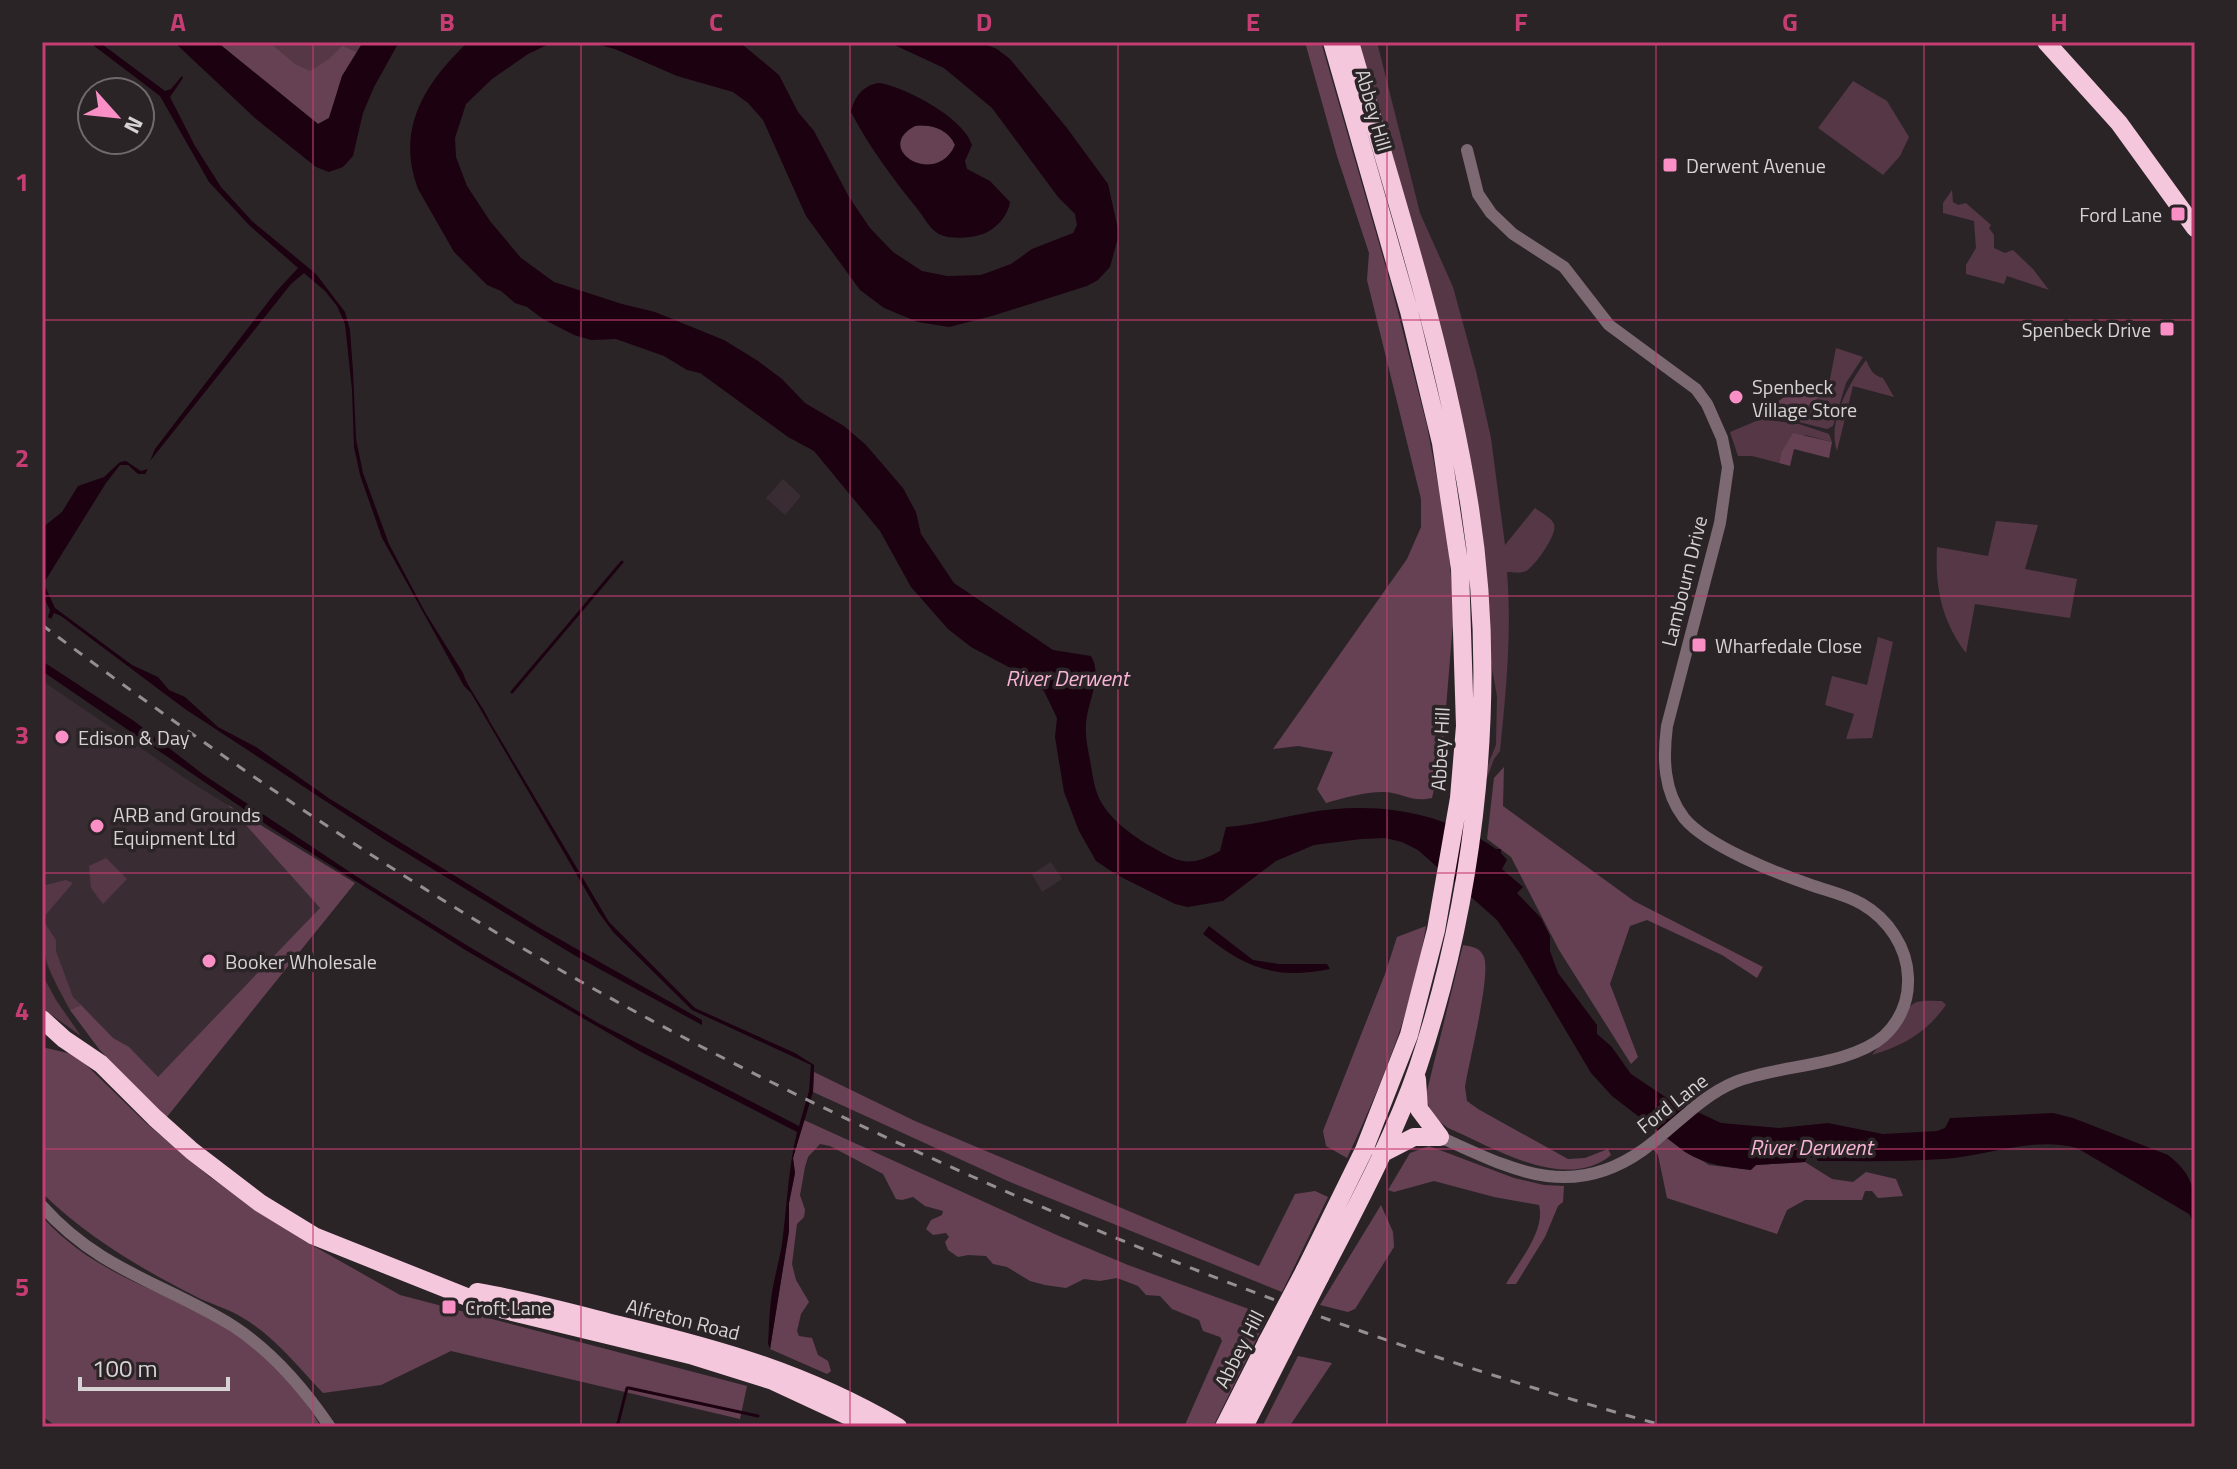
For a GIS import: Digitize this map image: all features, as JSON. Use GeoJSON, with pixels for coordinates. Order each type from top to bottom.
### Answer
{"type":"FeatureCollection","features":[{"type":"Feature","properties":{"kind":"highway","name":"Abbey Hill"},"geometry":{"type":"LineString","coordinates":[[1332,42],[1427,381],[1453,510],[1464,647],[1465,812]]}},
{"type":"Feature","properties":{"kind":"highway","name":"Abbey Hill"},"geometry":{"type":"LineString","coordinates":[[1350,42],[1444,375],[1470,506],[1483,649],[1482,724],[1417,1070],[1381,1154],[1363,1173]]}},
{"type":"Feature","properties":{"kind":"highway"},"geometry":{"type":"LineString","coordinates":[[2046,42],[2127,132],[2195,228]]}},
{"type":"Feature","properties":{"kind":"highway","name":"Abbey Hill"},"geometry":{"type":"LineString","coordinates":[[1224,1427],[1275,1346],[1363,1173],[1383,1105],[1445,931]]}},
{"type":"Feature","properties":{"kind":"highway","name":"Alfreton Road"},"geometry":{"type":"LineString","coordinates":[[42,1019],[64,1039],[101,1064],[192,1151],[280,1216],[341,1248],[513,1313],[724,1364],[795,1390],[872,1427]]}},
{"type":"Feature","properties":{"kind":"highway","name":"Alfreton Road"},"geometry":{"type":"LineString","coordinates":[[42,1036],[64,1039]]}},
{"type":"Feature","properties":{"kind":"highway"},"geometry":{"type":"LineString","coordinates":[[1417,1070],[1417,1103],[1440,1137]]}},
{"type":"Feature","properties":{"kind":"highway"},"geometry":{"type":"LineString","coordinates":[[1381,1154],[1414,1137],[1440,1137]]}},
{"type":"Feature","properties":{"kind":"highway","name":"Alfreton Road"},"geometry":{"type":"LineString","coordinates":[[447,1288],[496,1295],[729,1352],[801,1378],[898,1427]]}},
{"type":"Feature","properties":{"kind":"highway","name":"Abbey Hill"},"geometry":{"type":"LineString","coordinates":[[1244,1427],[1275,1346]]}},
{"type":"Feature","properties":{"kind":"street","name":"Lambourn Drive"},"geometry":{"type":"LineString","coordinates":[[1467,150],[1478,194],[1495,217],[1513,234],[1564,267],[1609,325],[1696,389],[1707,404],[1722,438],[1728,467],[1720,523],[1663,752],[1667,781],[1675,804],[1698,831],[1736,853],[1779,873],[1860,902],[1868,908],[1895,935],[1904,951],[1909,995]]}},
{"type":"Feature","properties":{"kind":"street","name":"Ford Lane"},"geometry":{"type":"LineString","coordinates":[[1440,1137],[1528,1174],[1564,1179],[1589,1175],[1611,1168],[1647,1148],[1704,1100],[1737,1081],[1850,1053],[1874,1044],[1889,1031],[1909,995]]}},
{"type":"Feature","properties":{"kind":"street"},"geometry":{"type":"LineString","coordinates":[[42,1206],[70,1234],[102,1258],[217,1317],[251,1340],[298,1383],[330,1427]]}},
{"type":"Feature","properties":{"kind":"shaded area"},"geometry":{"type":"Polygon","coordinates":[[[217,42],[363,42],[342,76],[334,105],[217,42]]]}},
{"type":"Feature","properties":{"kind":"shaded area"},"geometry":{"type":"Polygon","coordinates":[[[217,42],[269,42],[295,64],[310,71],[342,46],[357,52],[342,76],[329,118],[318,124],[217,42]]]}},
{"type":"Feature","properties":{"kind":"shaded area"},"geometry":{"type":"Polygon","coordinates":[[[1305,42],[1321,42],[1330,73],[1391,285],[1427,426],[1447,532],[1454,611],[1442,756],[1432,798],[1418,799],[1376,792],[1326,803],[1317,789],[1333,752],[1298,746],[1273,749],[1407,559],[1421,527],[1421,499],[1367,280],[1369,253],[1337,156],[1305,42]]]}},
{"type":"Feature","properties":{"kind":"shaded area"},"geometry":{"type":"Polygon","coordinates":[[[1357,42],[1377,42],[1420,213],[1453,287],[1491,438],[1505,545],[1535,508],[1554,524],[1549,542],[1530,568],[1507,572],[1509,639],[1500,751],[1487,778],[1484,774],[1496,745],[1497,696],[1488,647],[1487,592],[1357,42]]]}},
{"type":"Feature","properties":{"kind":"shaded area"},"geometry":{"type":"Polygon","coordinates":[[[1853,81],[1887,101],[1909,137],[1900,156],[1883,175],[1818,128],[1853,81]]]}},
{"type":"Feature","properties":{"kind":"shaded area"},"geometry":{"type":"Polygon","coordinates":[[[915,126],[933,127],[948,135],[955,145],[946,158],[935,164],[923,164],[912,161],[904,154],[900,145],[904,135],[915,126]]]}},
{"type":"Feature","properties":{"kind":"shaded area"},"geometry":{"type":"Polygon","coordinates":[[[1952,190],[1953,202],[1958,205],[1966,203],[1991,225],[1994,248],[2005,253],[2013,250],[2049,290],[2007,276],[2004,284],[1966,274],[1966,265],[1976,248],[1974,221],[1943,213],[1943,203],[1952,190]]]}},
{"type":"Feature","properties":{"kind":"shaded area"},"geometry":{"type":"Polygon","coordinates":[[[1836,348],[1863,357],[1846,383],[1833,426],[1827,429],[1787,419],[1794,410],[1803,409],[1828,389],[1836,348]]]}},
{"type":"Feature","properties":{"kind":"shaded area"},"geometry":{"type":"Polygon","coordinates":[[[1866,360],[1874,374],[1883,378],[1894,397],[1853,386],[1837,451],[1837,416],[1866,360]]]}},
{"type":"Feature","properties":{"kind":"shaded area"},"geometry":{"type":"Polygon","coordinates":[[[1798,388],[1828,389],[1806,408],[1794,410],[1787,419],[1753,418],[1798,388]]]}},
{"type":"Feature","properties":{"kind":"shaded area"},"geometry":{"type":"Polygon","coordinates":[[[1761,419],[1799,424],[1829,434],[1832,442],[1805,435],[1781,453],[1779,463],[1738,456],[1730,432],[1761,419]]]}},
{"type":"Feature","properties":{"kind":"shaded area"},"geometry":{"type":"Polygon","coordinates":[[[1793,433],[1832,442],[1829,458],[1794,449],[1790,466],[1779,463],[1781,453],[1793,433]]]}},
{"type":"Feature","properties":{"kind":"shaded area"},"geometry":{"type":"Polygon","coordinates":[[[783,479],[801,496],[785,515],[766,498],[783,479]]]}},
{"type":"Feature","properties":{"kind":"shaded area"},"geometry":{"type":"Polygon","coordinates":[[[1996,521],[2038,525],[2025,569],[2077,579],[2070,618],[1975,604],[1966,653],[1957,641],[1941,603],[1937,547],[1988,556],[1996,521]]]}},
{"type":"Feature","properties":{"kind":"shaded area"},"geometry":{"type":"Polygon","coordinates":[[[1878,637],[1893,642],[1872,738],[1846,739],[1854,714],[1825,705],[1832,676],[1867,685],[1878,637]]]}},
{"type":"Feature","properties":{"kind":"shaded area"},"geometry":{"type":"Polygon","coordinates":[[[42,677],[47,684],[192,783],[355,883],[166,1118],[99,1049],[70,1010],[46,964],[42,949],[42,677]]]}},
{"type":"Feature","properties":{"kind":"shaded area"},"geometry":{"type":"Polygon","coordinates":[[[1504,767],[1503,806],[1634,901],[1763,967],[1757,978],[1722,955],[1647,920],[1630,926],[1610,984],[1638,1057],[1631,1064],[1559,950],[1511,857],[1487,839],[1494,778],[1504,767]]]}},
{"type":"Feature","properties":{"kind":"shaded area"},"geometry":{"type":"Polygon","coordinates":[[[228,805],[355,883],[166,1118],[99,1049],[70,1010],[81,1005],[158,1077],[320,908],[228,805]]]}},
{"type":"Feature","properties":{"kind":"shaded area"},"geometry":{"type":"Polygon","coordinates":[[[106,858],[127,879],[103,904],[91,888],[89,866],[106,858]]]}},
{"type":"Feature","properties":{"kind":"shaded area"},"geometry":{"type":"Polygon","coordinates":[[[1051,862],[1062,879],[1042,892],[1032,874],[1051,862]]]}},
{"type":"Feature","properties":{"kind":"shaded area"},"geometry":{"type":"Polygon","coordinates":[[[66,880],[73,883],[42,919],[42,886],[66,880]]]}},
{"type":"Feature","properties":{"kind":"shaded area"},"geometry":{"type":"Polygon","coordinates":[[[42,919],[56,940],[56,951],[73,997],[81,1005],[70,1010],[49,967],[42,919]]]}},
{"type":"Feature","properties":{"kind":"shaded area"},"geometry":{"type":"Polygon","coordinates":[[[1426,926],[1405,1016],[1347,1158],[1326,1146],[1323,1131],[1397,937],[1426,926]]]}},
{"type":"Feature","properties":{"kind":"shaded area"},"geometry":{"type":"Polygon","coordinates":[[[1463,945],[1480,951],[1485,967],[1482,1000],[1465,1087],[1467,1101],[1568,1159],[1585,1158],[1608,1149],[1611,1155],[1593,1166],[1572,1169],[1529,1163],[1448,1128],[1433,1114],[1426,1095],[1463,945]]]}},
{"type":"Feature","properties":{"kind":"shaded area"},"geometry":{"type":"Polygon","coordinates":[[[42,974],[56,1000],[81,1036],[42,1008],[42,974]]]}},
{"type":"Feature","properties":{"kind":"shaded area"},"geometry":{"type":"Polygon","coordinates":[[[1920,1001],[1942,1001],[1946,1005],[1922,1030],[1894,1047],[1872,1055],[1912,1005],[1920,1001]]]}},
{"type":"Feature","properties":{"kind":"shaded area"},"geometry":{"type":"Polygon","coordinates":[[[42,1047],[76,1055],[147,1124],[210,1177],[303,1240],[400,1295],[747,1386],[740,1419],[451,1351],[381,1385],[323,1393],[285,1352],[254,1325],[133,1262],[76,1223],[42,1193],[42,1047]]]}},
{"type":"Feature","properties":{"kind":"shaded area"},"geometry":{"type":"Polygon","coordinates":[[[814,1072],[915,1121],[1259,1266],[1295,1194],[1315,1191],[1328,1197],[1282,1292],[1010,1182],[813,1092],[814,1072]]]}},
{"type":"Feature","properties":{"kind":"shaded area"},"geometry":{"type":"Polygon","coordinates":[[[804,1120],[1059,1236],[1128,1265],[1268,1316],[1213,1427],[1184,1427],[1222,1341],[1220,1337],[1203,1331],[1199,1320],[1172,1309],[1160,1296],[1146,1295],[1138,1286],[1117,1278],[1100,1281],[1084,1279],[1066,1288],[1030,1281],[1007,1267],[993,1264],[986,1256],[958,1257],[948,1250],[945,1242],[949,1237],[946,1233],[933,1235],[926,1229],[931,1220],[942,1215],[943,1211],[925,1206],[913,1197],[896,1199],[883,1174],[830,1146],[820,1144],[808,1157],[805,1167],[800,1195],[805,1210],[804,1217],[797,1224],[792,1264],[796,1280],[809,1302],[801,1314],[797,1331],[799,1336],[812,1338],[818,1355],[828,1361],[831,1371],[827,1374],[770,1349],[789,1231],[789,1203],[795,1173],[793,1158],[804,1120]]]}},
{"type":"Feature","properties":{"kind":"shaded area"},"geometry":{"type":"Polygon","coordinates":[[[1668,1138],[1709,1165],[1750,1170],[1756,1165],[1805,1162],[1832,1179],[1853,1182],[1866,1172],[1896,1179],[1903,1196],[1878,1198],[1872,1191],[1865,1191],[1862,1200],[1805,1200],[1787,1210],[1777,1234],[1667,1198],[1658,1155],[1652,1148],[1668,1138]]]}},
{"type":"Feature","properties":{"kind":"shaded area"},"geometry":{"type":"Polygon","coordinates":[[[1429,1146],[1514,1178],[1564,1186],[1563,1202],[1516,1284],[1506,1284],[1535,1235],[1539,1205],[1434,1181],[1394,1192],[1388,1190],[1410,1153],[1429,1146]]]}},
{"type":"Feature","properties":{"kind":"shaded area"},"geometry":{"type":"Polygon","coordinates":[[[1381,1205],[1393,1232],[1394,1247],[1355,1309],[1348,1312],[1320,1305],[1381,1205]]]}},
{"type":"Feature","properties":{"kind":"shaded area"},"geometry":{"type":"Polygon","coordinates":[[[42,1217],[82,1252],[103,1265],[214,1320],[246,1341],[288,1380],[321,1427],[57,1427],[42,1416],[42,1217]]]}},
{"type":"Feature","properties":{"kind":"shaded area"},"geometry":{"type":"Polygon","coordinates":[[[1298,1356],[1332,1363],[1289,1427],[1262,1427],[1298,1356]]]}},
{"type":"Feature","properties":{"kind":"water"},"geometry":{"type":"Polygon","coordinates":[[[89,42],[99,42],[145,76],[134,76],[89,42]]]}},
{"type":"Feature","properties":{"kind":"water"},"geometry":{"type":"Polygon","coordinates":[[[174,42],[217,42],[318,124],[329,118],[342,76],[363,42],[399,42],[363,113],[353,156],[343,167],[329,172],[316,167],[256,119],[174,42]]]}},
{"type":"Feature","properties":{"kind":"water","name":"River Derwent"},"geometry":{"type":"Polygon","coordinates":[[[468,42],[566,42],[547,45],[528,54],[492,79],[466,104],[455,138],[456,157],[467,186],[490,221],[521,258],[554,282],[655,312],[724,340],[758,361],[782,379],[805,403],[844,426],[866,445],[903,488],[916,512],[921,534],[954,583],[1053,650],[1091,656],[1095,678],[1086,733],[1095,787],[1111,816],[1135,837],[1178,860],[1193,861],[1220,851],[1226,827],[1306,813],[1380,809],[1429,817],[1452,825],[1501,849],[1507,860],[1502,869],[1523,887],[1517,893],[1541,918],[1550,936],[1550,951],[1558,973],[1597,1025],[1597,1034],[1611,1046],[1631,1074],[1667,1098],[1721,1123],[1779,1128],[1828,1123],[1883,1134],[1937,1131],[1945,1128],[1950,1118],[2053,1113],[2168,1155],[2189,1178],[2195,1204],[2195,1226],[2189,1214],[2077,1148],[2060,1145],[2027,1145],[1927,1160],[1818,1161],[1807,1157],[1805,1162],[1756,1165],[1751,1170],[1716,1165],[1694,1157],[1612,1096],[1591,1073],[1497,920],[1418,850],[1402,842],[1385,838],[1314,845],[1276,861],[1223,901],[1188,907],[1175,904],[1117,875],[1096,861],[1079,831],[1064,792],[1055,737],[1057,718],[1044,691],[1020,673],[971,647],[948,629],[911,587],[880,531],[814,451],[788,437],[700,373],[616,339],[591,340],[574,335],[543,319],[487,285],[454,252],[418,189],[410,146],[413,126],[428,90],[439,73],[468,42]]]}},
{"type":"Feature","properties":{"kind":"water"},"geometry":{"type":"Polygon","coordinates":[[[588,42],[738,42],[743,45],[779,75],[798,112],[814,131],[849,197],[870,228],[893,252],[922,271],[947,276],[981,275],[1011,264],[1032,249],[1073,233],[1077,225],[1075,214],[1058,197],[992,108],[944,68],[888,42],[980,42],[997,49],[1010,59],[1067,128],[1108,184],[1118,229],[1110,267],[1087,286],[949,327],[918,322],[884,308],[860,290],[806,216],[763,120],[748,103],[733,92],[677,76],[615,49],[588,42]]]}},
{"type":"Feature","properties":{"kind":"water"},"geometry":{"type":"Polygon","coordinates":[[[182,76],[170,97],[195,146],[221,187],[252,221],[316,274],[345,312],[350,330],[356,439],[363,473],[389,544],[425,612],[609,922],[695,1008],[795,1053],[814,1065],[813,1092],[793,1158],[795,1173],[789,1203],[789,1231],[770,1349],[771,1300],[797,1132],[643,1053],[467,951],[273,829],[42,671],[42,661],[134,721],[204,775],[468,946],[598,1023],[799,1126],[809,1091],[811,1065],[692,1010],[613,932],[464,686],[382,538],[360,475],[354,447],[345,324],[337,306],[325,291],[304,273],[291,284],[150,461],[155,449],[181,415],[275,293],[298,268],[249,225],[209,182],[156,93],[156,84],[165,91],[171,89],[182,76]]]}},
{"type":"Feature","properties":{"kind":"water"},"geometry":{"type":"Polygon","coordinates":[[[880,83],[933,106],[967,135],[972,145],[965,161],[967,169],[990,181],[1010,202],[1004,217],[988,232],[961,238],[936,232],[882,163],[851,112],[861,92],[880,83]],[[915,126],[903,135],[900,144],[903,153],[922,164],[935,164],[946,158],[955,145],[952,140],[938,129],[915,126]]]}},
{"type":"Feature","properties":{"kind":"water"},"geometry":{"type":"Polygon","coordinates":[[[126,461],[141,471],[148,469],[145,474],[138,474],[128,465],[120,465],[45,581],[42,579],[42,528],[62,512],[78,486],[104,477],[120,462],[126,461]]]}},
{"type":"Feature","properties":{"kind":"water"},"geometry":{"type":"Polygon","coordinates":[[[42,580],[55,608],[132,665],[158,677],[169,690],[185,697],[218,727],[256,747],[330,799],[538,927],[702,1020],[702,1025],[574,955],[385,840],[185,709],[61,616],[54,613],[51,619],[48,617],[50,610],[42,594],[42,580]]]}},
{"type":"Feature","properties":{"kind":"water"},"geometry":{"type":"Polygon","coordinates":[[[1209,926],[1253,960],[1279,964],[1327,964],[1330,969],[1293,973],[1262,968],[1233,955],[1203,934],[1209,926]]]}},
{"type":"Feature","properties":{"kind":"waterway"},"geometry":{"type":"LineString","coordinates":[[512,692],[622,562]]}},
{"type":"Feature","properties":{"kind":"waterway"},"geometry":{"type":"LineString","coordinates":[[617,1427],[627,1388],[758,1416]]}},
{"type":"Feature","properties":{"kind":"railway"},"geometry":{"type":"LineString","coordinates":[[42,625],[258,780],[425,889],[601,993],[784,1088],[971,1176],[1228,1282],[1402,1345],[1669,1427]]}},
{"type":"Feature","properties":{"kind":"place","name":"Derwent Avenue"},"geometry":{"type":"Point","coordinates":[1670,165]}},
{"type":"Feature","properties":{"kind":"place","name":"Ford Lane"},"geometry":{"type":"Point","coordinates":[2178,214]}},
{"type":"Feature","properties":{"kind":"place","name":"Spenbeck Drive"},"geometry":{"type":"Point","coordinates":[2167,329]}},
{"type":"Feature","properties":{"kind":"place","name":"Spenbeck Village Store"},"geometry":{"type":"Point","coordinates":[1736,397]}},
{"type":"Feature","properties":{"kind":"place","name":"Wharfedale Close"},"geometry":{"type":"Point","coordinates":[1699,645]}},
{"type":"Feature","properties":{"kind":"place","name":"Edison & Day"},"geometry":{"type":"Point","coordinates":[62,737]}},
{"type":"Feature","properties":{"kind":"place","name":"ARB and Grounds Equipment Ltd"},"geometry":{"type":"Point","coordinates":[97,826]}},
{"type":"Feature","properties":{"kind":"place","name":"Booker Wholesale"},"geometry":{"type":"Point","coordinates":[209,961]}},
{"type":"Feature","properties":{"kind":"place","name":"Croft Lane"},"geometry":{"type":"Point","coordinates":[449,1307]}}]}
